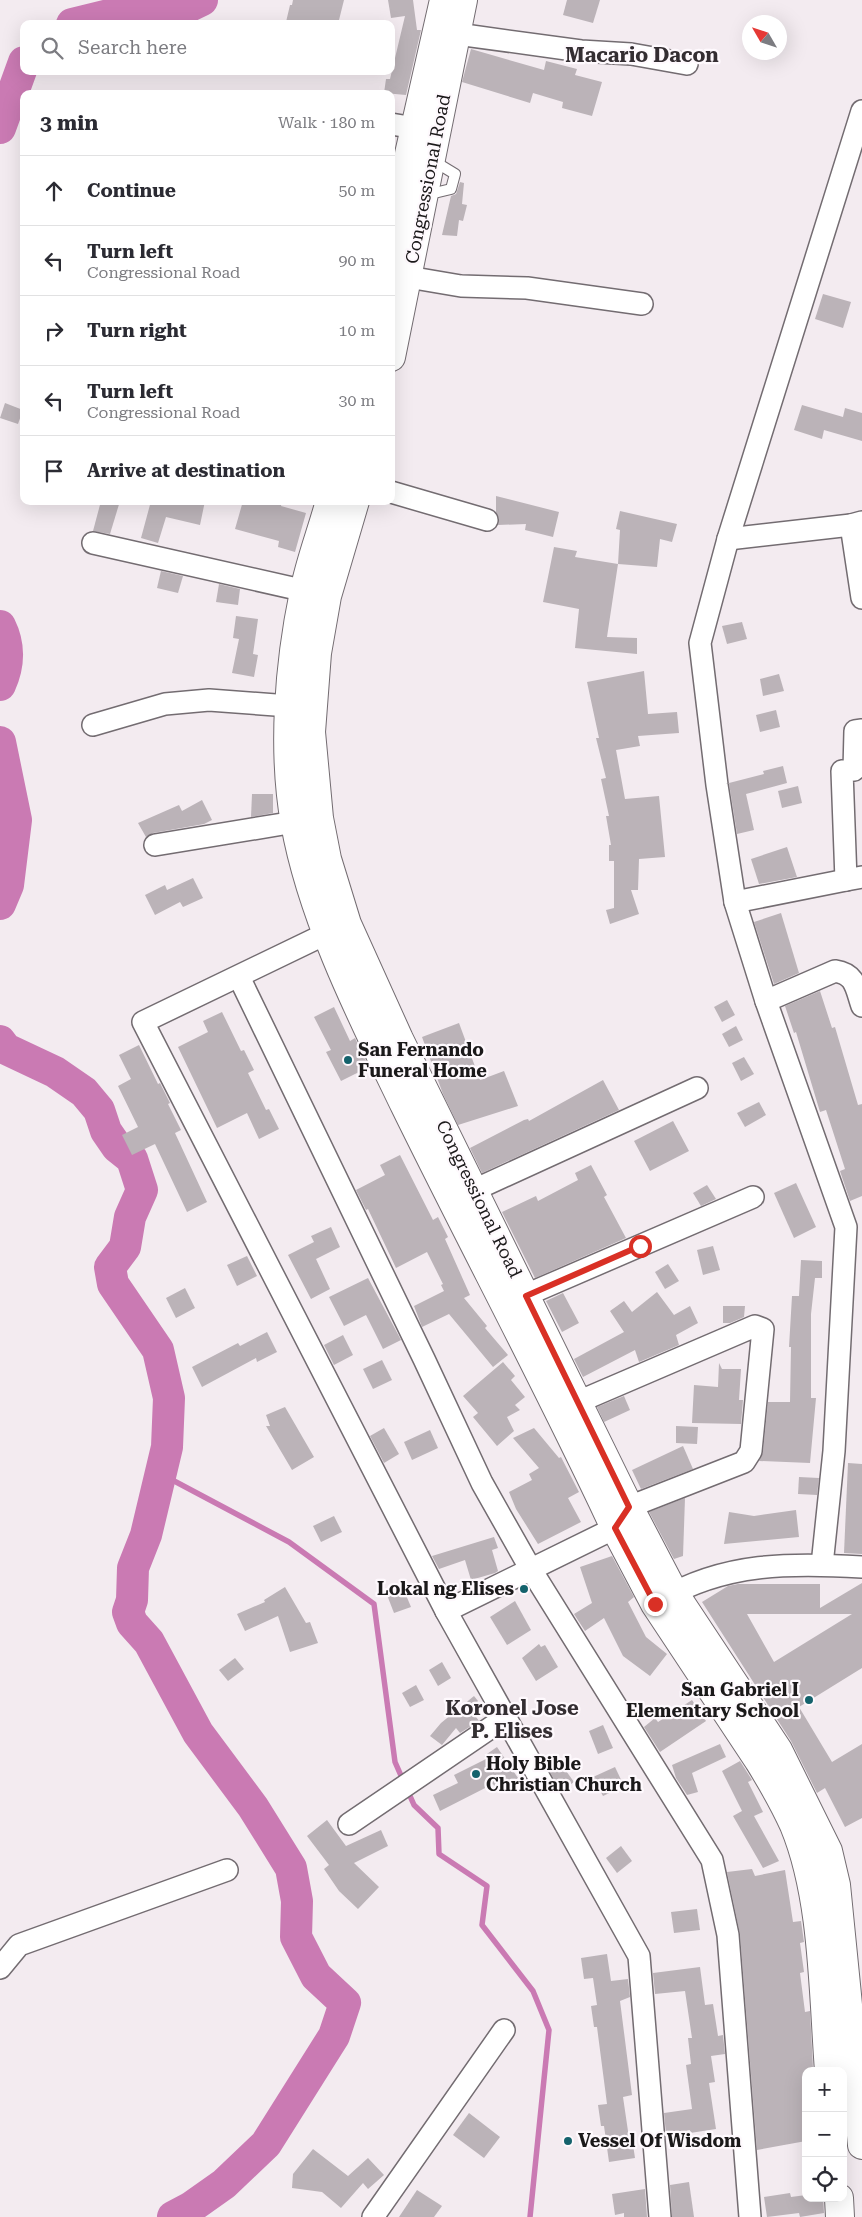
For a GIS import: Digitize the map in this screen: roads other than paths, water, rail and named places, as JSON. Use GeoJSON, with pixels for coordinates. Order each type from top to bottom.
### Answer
{"type":"FeatureCollection","features":[{"type":"Feature","properties":{"kind":"main road","name":"Congressional Road"},"geometry":{"type":"LineString","coordinates":[[420,157],[403,126],[444,0]]}},
{"type":"Feature","properties":{"kind":"main road","name":"Congressional Road"},"geometry":{"type":"LineString","coordinates":[[395,320],[400,273],[420,157],[457,34],[463,0]]}},
{"type":"Feature","properties":{"kind":"main road","name":"Congressional Road"},"geometry":{"type":"LineString","coordinates":[[329,505],[316,594],[317,653],[300,733],[295,822],[308,875],[337,928],[377,1049],[463,1195],[526,1296],[578,1402],[602,1475]]}},
{"type":"Feature","properties":{"kind":"main road","name":"Congressional Road"},"geometry":{"type":"LineString","coordinates":[[337,928],[329,867],[319,818],[300,733],[289,706],[294,654],[316,594],[353,505]]}},
{"type":"Feature","properties":{"kind":"main road","name":"Congressional Road"},"geometry":{"type":"LineString","coordinates":[[463,1195],[622,1518],[794,1826],[813,1890],[829,2067]]}},
{"type":"Feature","properties":{"kind":"main road","name":"Congressional Road"},"geometry":{"type":"LineString","coordinates":[[665,1598],[778,1750],[828,1851],[836,1885],[862,2145]]}},
{"type":"Feature","properties":{"kind":"main road"},"geometry":{"type":"LineString","coordinates":[[839,2202],[840,2217]]}},
{"type":"Feature","properties":{"kind":"street"},"geometry":{"type":"LineString","coordinates":[[457,34],[581,51],[632,54],[687,64]]}},
{"type":"Feature","properties":{"kind":"street"},"geometry":{"type":"LineString","coordinates":[[822,1565],[854,1226],[766,1001],[735,902],[716,785],[700,643],[728,539],[862,110]]}},
{"type":"Feature","properties":{"kind":"street"},"geometry":{"type":"LineString","coordinates":[[400,273],[461,286],[527,288],[642,304]]}},
{"type":"Feature","properties":{"kind":"street"},"geometry":{"type":"LineString","coordinates":[[395,493],[487,520]]}},
{"type":"Feature","properties":{"kind":"street"},"geometry":{"type":"LineString","coordinates":[[728,539],[857,524],[862,598]]}},
{"type":"Feature","properties":{"kind":"street"},"geometry":{"type":"LineString","coordinates":[[93,543],[316,594]]}},
{"type":"Feature","properties":{"kind":"street"},"geometry":{"type":"LineString","coordinates":[[93,725],[165,704],[209,700],[289,706]]}},
{"type":"Feature","properties":{"kind":"street"},"geometry":{"type":"LineString","coordinates":[[735,902],[854,878],[842,771],[854,770],[855,731],[862,730]]}},
{"type":"Feature","properties":{"kind":"street"},"geometry":{"type":"LineString","coordinates":[[155,845],[295,822]]}},
{"type":"Feature","properties":{"kind":"street"},"geometry":{"type":"LineString","coordinates":[[337,928],[238,978],[143,1022],[446,1611],[639,1956],[660,2217]]}},
{"type":"Feature","properties":{"kind":"street"},"geometry":{"type":"LineString","coordinates":[[766,1001],[835,971],[846,972],[852,978],[862,1006]]}},
{"type":"Feature","properties":{"kind":"street"},"geometry":{"type":"LineString","coordinates":[[238,978],[424,1358],[482,1483],[530,1568],[712,1860],[728,1935],[750,2217]]}},
{"type":"Feature","properties":{"kind":"street"},"geometry":{"type":"LineString","coordinates":[[463,1195],[697,1088]]}},
{"type":"Feature","properties":{"kind":"street"},"geometry":{"type":"LineString","coordinates":[[526,1296],[753,1196]]}},
{"type":"Feature","properties":{"kind":"street"},"geometry":{"type":"LineString","coordinates":[[446,1611],[622,1518],[744,1462],[751,1452],[763,1329],[755,1326],[578,1402]]}},
{"type":"Feature","properties":{"kind":"street"},"geometry":{"type":"LineString","coordinates":[[665,1598],[686,1586],[714,1576],[780,1564],[862,1567]]}},
{"type":"Feature","properties":{"kind":"street"},"geometry":{"type":"LineString","coordinates":[[349,1824],[506,1718]]}},
{"type":"Feature","properties":{"kind":"street"},"geometry":{"type":"LineString","coordinates":[[0,1968],[20,1945],[227,1870]]}},
{"type":"Feature","properties":{"kind":"street"},"geometry":{"type":"LineString","coordinates":[[374,2217],[504,2030]]}},
{"type":"Feature","properties":{"kind":"lane"},"geometry":{"type":"LineString","coordinates":[[413,194],[451,189],[455,174],[420,157]]}},
{"type":"Feature","properties":{"kind":"waterway"},"geometry":{"type":"LineString","coordinates":[[88,20],[113,14],[171,15],[202,0]]}},
{"type":"Feature","properties":{"kind":"waterway"},"geometry":{"type":"LineString","coordinates":[[0,128],[20,73]]}},
{"type":"Feature","properties":{"kind":"waterway"},"geometry":{"type":"LineString","coordinates":[[0,626],[7,648],[7,663],[0,685]]}},
{"type":"Feature","properties":{"kind":"waterway"},"geometry":{"type":"LineString","coordinates":[[0,742],[16,820],[8,885],[0,904]]}},
{"type":"Feature","properties":{"kind":"waterway"},"geometry":{"type":"LineString","coordinates":[[0,1041],[6,1049],[55,1072],[84,1092],[99,1110],[106,1131],[117,1147],[132,1159],[142,1190],[130,1217],[125,1247],[110,1267],[113,1284],[158,1350],[169,1398],[167,1447],[146,1535],[133,1568],[132,1600],[128,1612],[132,1623],[149,1642],[198,1733],[253,1807],[291,1868],[297,1901],[296,1937],[316,1976],[345,2003],[334,2036],[266,2144],[224,2184],[190,2208],[173,2217]]}},
{"type":"Feature","properties":{"kind":"waterway"},"geometry":{"type":"LineString","coordinates":[[161,1474],[289,1542],[374,1604],[395,1762],[414,1805],[438,1828],[439,1854],[487,1886],[482,1925],[533,1991],[549,2030],[530,2217]]}},
{"type":"Feature","properties":{"kind":"place","name":"San Fernando Funeral Home"},"geometry":{"type":"Point","coordinates":[348,1060]}},
{"type":"Feature","properties":{"kind":"place","name":"Lokal ng Elises"},"geometry":{"type":"Point","coordinates":[524,1589]}},
{"type":"Feature","properties":{"kind":"place","name":"San Gabriel I Elementary School"},"geometry":{"type":"Point","coordinates":[809,1700]}},
{"type":"Feature","properties":{"kind":"place","name":"Holy Bible Christian Church"},"geometry":{"type":"Point","coordinates":[476,1774]}},
{"type":"Feature","properties":{"kind":"place","name":"Vessel Of Wisdom"},"geometry":{"type":"Point","coordinates":[568,2141]}},
{"type":"Feature","properties":{"kind":"district","name":"Macario Dacon"},"geometry":{"type":"Point","coordinates":[642,55]}},
{"type":"Feature","properties":{"kind":"district","name":"Koronel Jose P. Elises"},"geometry":{"type":"Point","coordinates":[512,1720]}}]}
